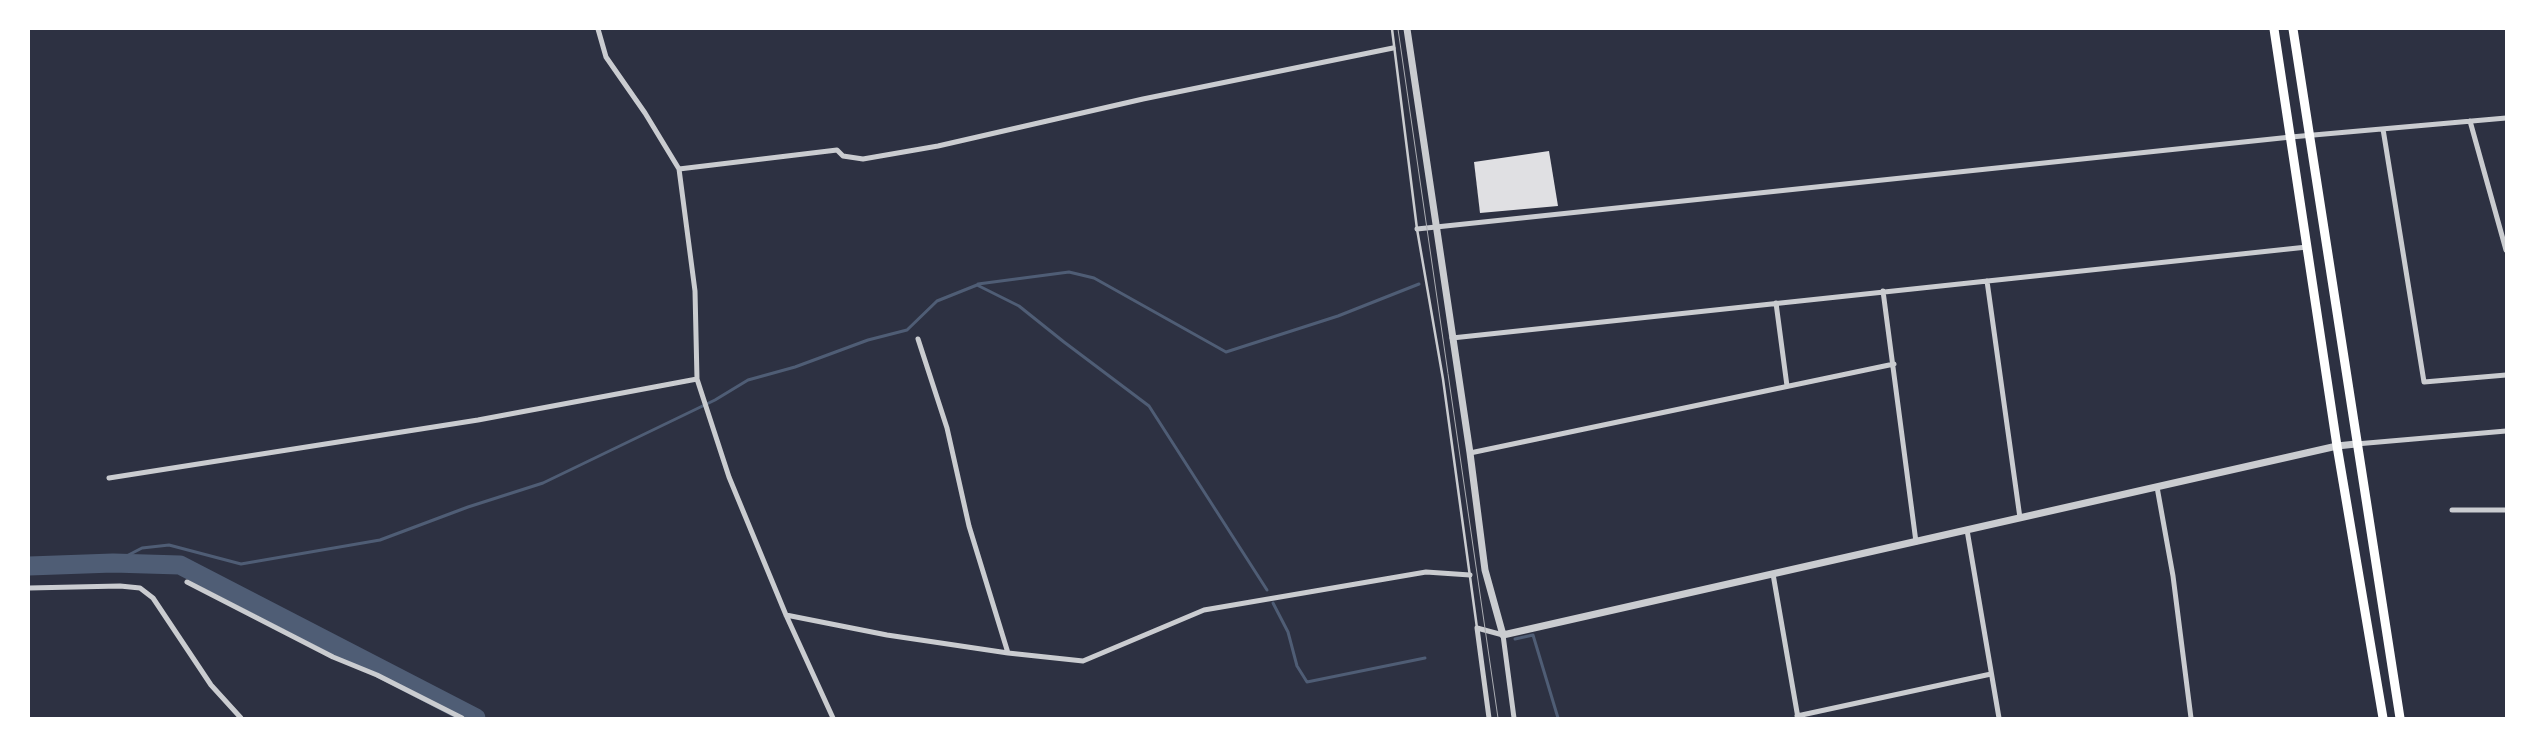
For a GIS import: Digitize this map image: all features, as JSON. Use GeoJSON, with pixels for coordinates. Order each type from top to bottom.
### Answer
{"type":"FeatureCollection","features":[{"type":"Feature","properties":{"kind":"main road"},"geometry":{"type":"LineString","coordinates":[[2274,29],[2337,446],[2383,718]]}},
{"type":"Feature","properties":{"kind":"main road"},"geometry":{"type":"LineString","coordinates":[[2293,29],[2400,718]]}},
{"type":"Feature","properties":{"kind":"street"},"geometry":{"type":"LineString","coordinates":[[598,29],[606,57],[645,113],[679,169],[695,291],[697,379],[729,477],[786,615],[833,718]]}},
{"type":"Feature","properties":{"kind":"street"},"geometry":{"type":"LineString","coordinates":[[1407,29],[1470,453],[1485,570],[1503,635],[1514,718]]}},
{"type":"Feature","properties":{"kind":"street"},"geometry":{"type":"LineString","coordinates":[[679,169],[837,150],[843,156],[863,159],[938,146],[1143,99],[1393,48]]}},
{"type":"Feature","properties":{"kind":"street"},"geometry":{"type":"LineString","coordinates":[[1417,229],[2290,137],[2506,118]]}},
{"type":"Feature","properties":{"kind":"street"},"geometry":{"type":"LineString","coordinates":[[2470,121],[2506,250]]}},
{"type":"Feature","properties":{"kind":"street"},"geometry":{"type":"LineString","coordinates":[[2383,129],[2424,382],[2506,375]]}},
{"type":"Feature","properties":{"kind":"street"},"geometry":{"type":"LineString","coordinates":[[1452,338],[1776,302],[2307,247]]}},
{"type":"Feature","properties":{"kind":"street"},"geometry":{"type":"LineString","coordinates":[[1987,281],[2020,518]]}},
{"type":"Feature","properties":{"kind":"street"},"geometry":{"type":"LineString","coordinates":[[1884,291],[1916,542]]}},
{"type":"Feature","properties":{"kind":"street"},"geometry":{"type":"LineString","coordinates":[[1776,302],[1787,386]]}},
{"type":"Feature","properties":{"kind":"street"},"geometry":{"type":"LineString","coordinates":[[918,339],[946,428],[969,526],[1008,653]]}},
{"type":"Feature","properties":{"kind":"street"},"geometry":{"type":"LineString","coordinates":[[1470,453],[1894,364]]}},
{"type":"Feature","properties":{"kind":"street"},"geometry":{"type":"LineString","coordinates":[[108,478],[478,420],[697,379]]}},
{"type":"Feature","properties":{"kind":"street"},"geometry":{"type":"LineString","coordinates":[[1489,718],[1477,628],[1503,635],[2337,446],[2506,430]]}},
{"type":"Feature","properties":{"kind":"street"},"geometry":{"type":"LineString","coordinates":[[2157,487],[2173,576],[2191,718]]}},
{"type":"Feature","properties":{"kind":"street"},"geometry":{"type":"LineString","coordinates":[[2452,510],[2506,510]]}},
{"type":"Feature","properties":{"kind":"street"},"geometry":{"type":"LineString","coordinates":[[1967,530],[1999,718]]}},
{"type":"Feature","properties":{"kind":"street"},"geometry":{"type":"LineString","coordinates":[[786,615],[887,635],[1008,653],[1083,661],[1204,610],[1426,572],[1470,575]]}},
{"type":"Feature","properties":{"kind":"street"},"geometry":{"type":"LineString","coordinates":[[1773,574],[1798,717],[1991,674]]}},
{"type":"Feature","properties":{"kind":"street"},"geometry":{"type":"LineString","coordinates":[[187,582],[333,657],[377,675],[462,718]]}},
{"type":"Feature","properties":{"kind":"street"},"geometry":{"type":"LineString","coordinates":[[29,588],[120,586],[140,588],[152,598],[211,685],[241,718]]}},
{"type":"Feature","properties":{"kind":"lane"},"geometry":{"type":"LineString","coordinates":[[1392,29],[1417,229],[1443,379],[1477,628]]}},
{"type":"Feature","properties":{"kind":"building"},"geometry":{"type":"Polygon","coordinates":[[[1549,151],[1558,206],[1480,213],[1474,162],[1549,151]]]}},
{"type":"Feature","properties":{"kind":"waterway"},"geometry":{"type":"LineString","coordinates":[[978,284],[1069,272],[1094,278],[1226,352],[1338,316],[1419,284]]}},
{"type":"Feature","properties":{"kind":"waterway"},"geometry":{"type":"LineString","coordinates":[[113,563],[142,548],[169,545],[241,564],[380,540],[468,507],[543,483],[715,400],[748,380],[795,367],[868,340],[907,330],[937,301],[977,285],[1019,306],[1149,406],[1267,590]]}},
{"type":"Feature","properties":{"kind":"waterway"},"geometry":{"type":"LineString","coordinates":[[29,566],[113,563],[180,565],[476,718]]}},
{"type":"Feature","properties":{"kind":"waterway"},"geometry":{"type":"LineString","coordinates":[[1273,603],[1288,632],[1297,666],[1307,682],[1425,658]]}},
{"type":"Feature","properties":{"kind":"waterway"},"geometry":{"type":"LineString","coordinates":[[1515,639],[1533,635],[1558,718]]}},
{"type":"Feature","properties":{"kind":"tram line"},"geometry":{"type":"LineString","coordinates":[[1398,29],[1498,718]]}}]}
